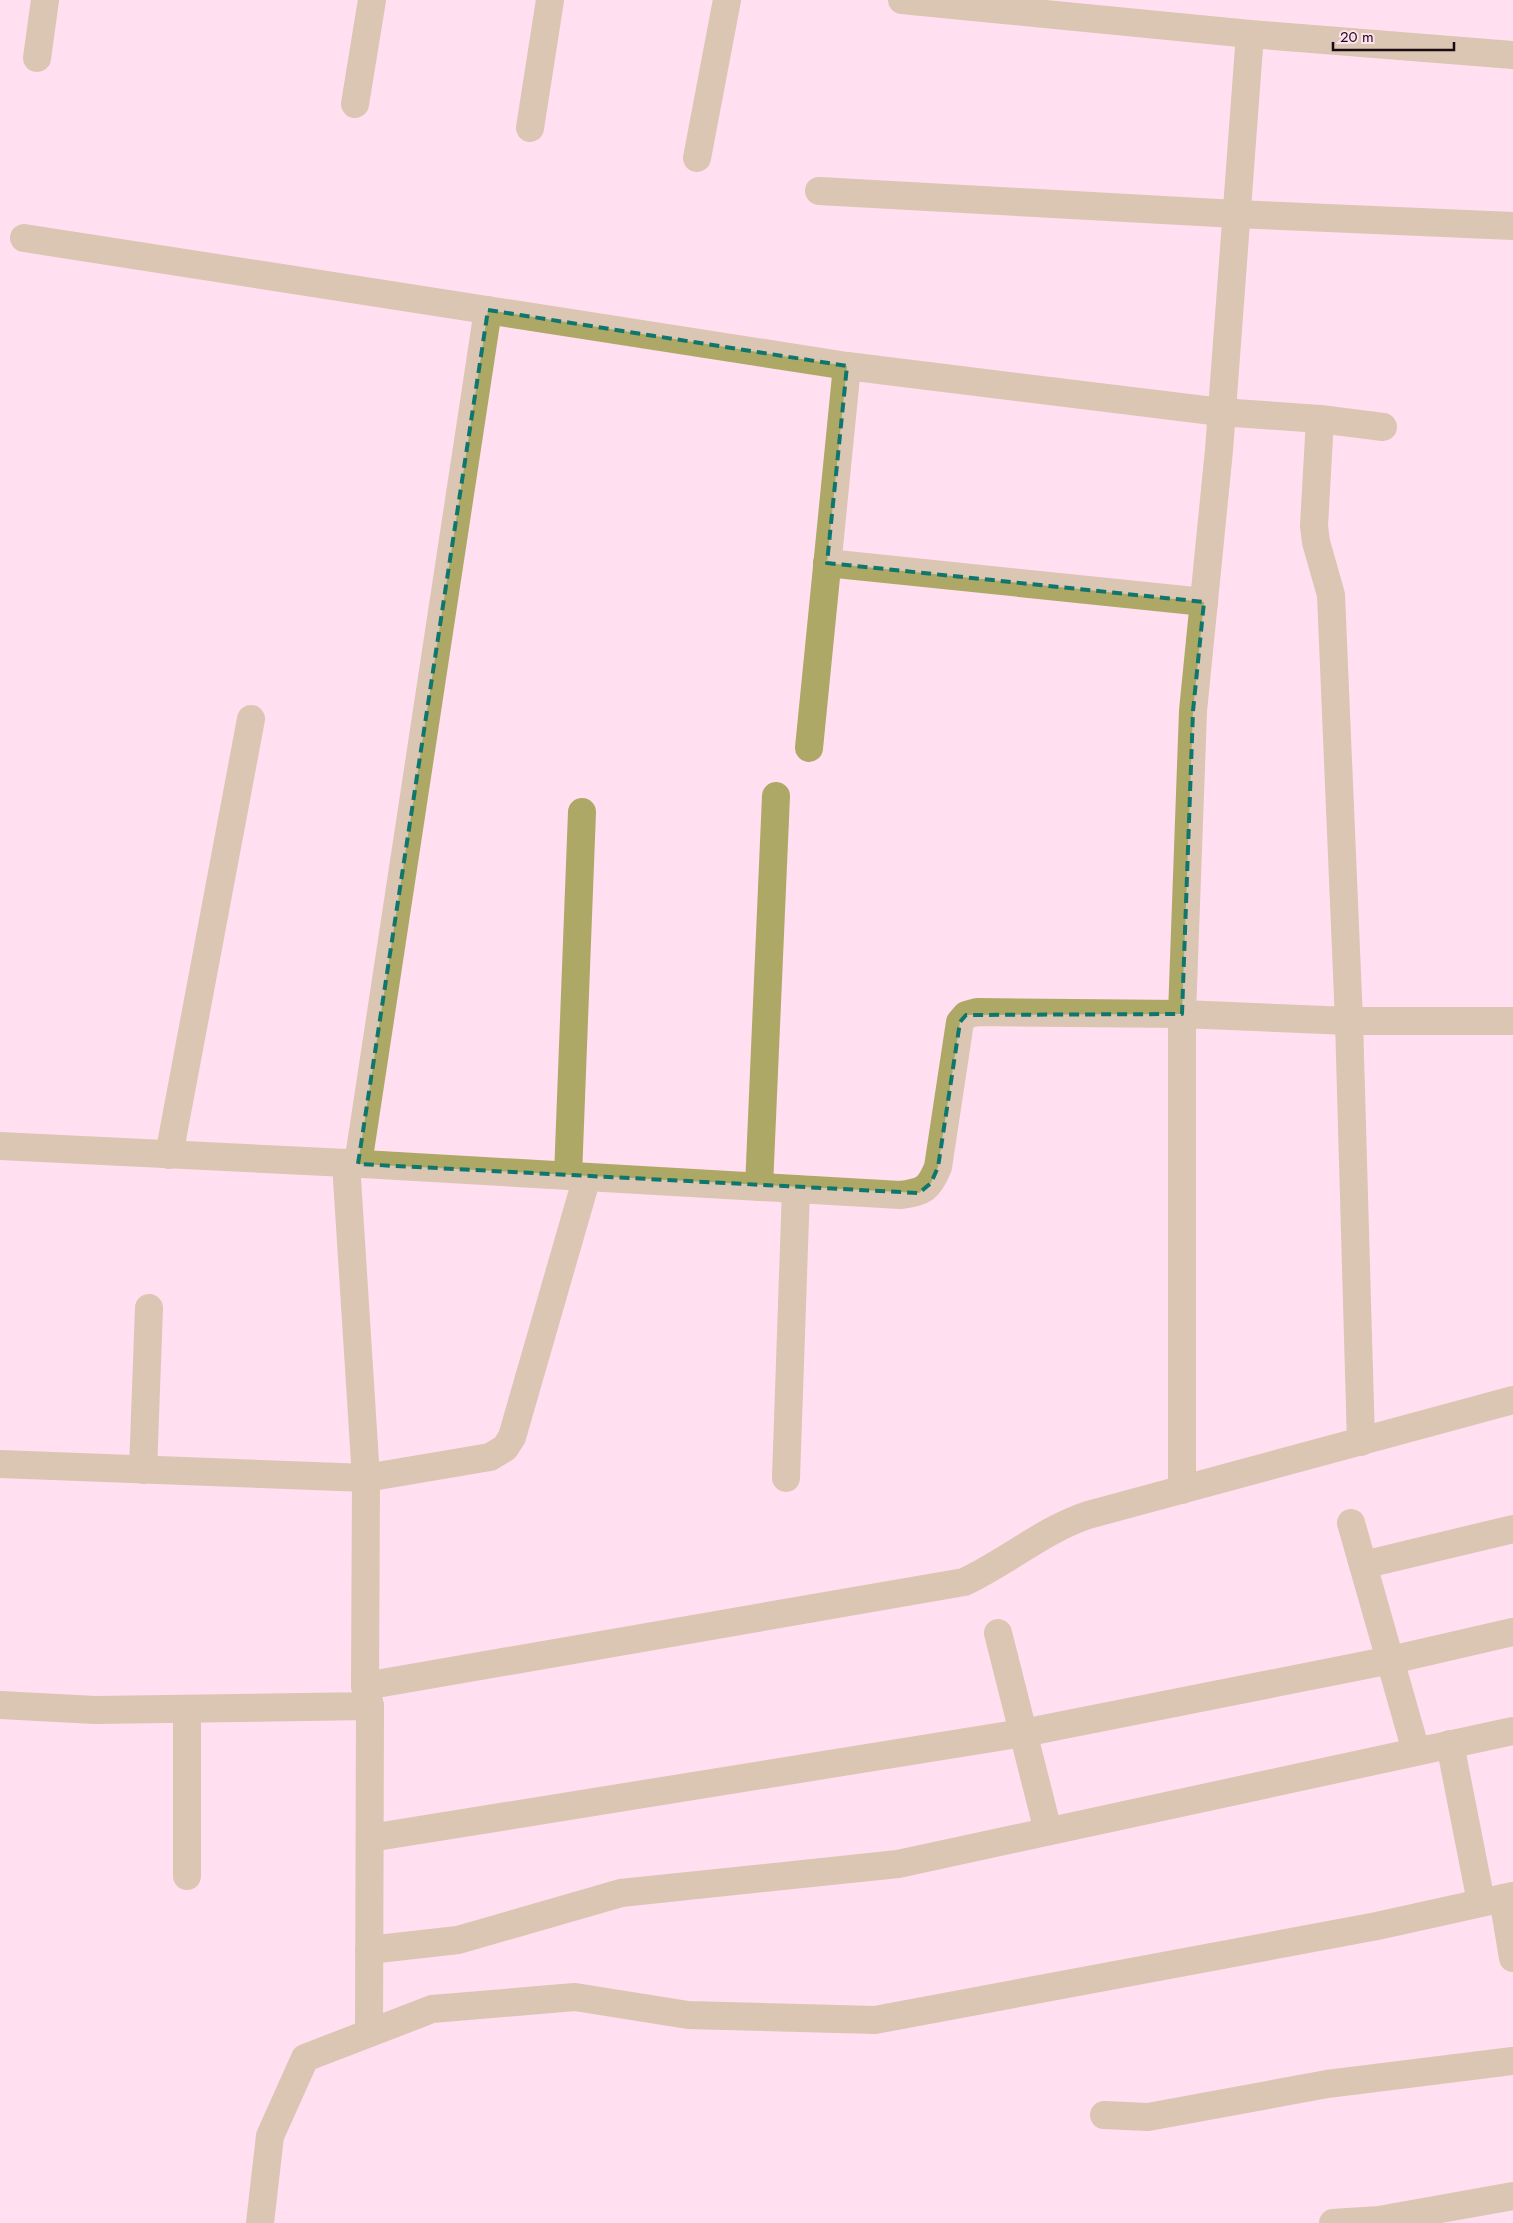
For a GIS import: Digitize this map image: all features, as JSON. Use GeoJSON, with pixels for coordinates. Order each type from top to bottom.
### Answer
{"type":"FeatureCollection","features":[{"type":"Feature","properties":{"kind":"street"},"geometry":{"type":"LineString","coordinates":[[37,58],[45,0]]}},
{"type":"Feature","properties":{"kind":"street"},"geometry":{"type":"LineString","coordinates":[[355,104],[372,0]]}},
{"type":"Feature","properties":{"kind":"street"},"geometry":{"type":"LineString","coordinates":[[530,128],[550,0]]}},
{"type":"Feature","properties":{"kind":"street"},"geometry":{"type":"LineString","coordinates":[[697,158],[727,0]]}},
{"type":"Feature","properties":{"kind":"street"},"geometry":{"type":"LineString","coordinates":[[902,0],[1250,34],[1513,55]]}},
{"type":"Feature","properties":{"kind":"street"},"geometry":{"type":"LineString","coordinates":[[1182,1490],[1182,1014],[1194,711],[1221,412],[1250,34]]}},
{"type":"Feature","properties":{"kind":"street"},"geometry":{"type":"LineString","coordinates":[[819,191],[1236,214],[1513,226]]}},
{"type":"Feature","properties":{"kind":"street"},"geometry":{"type":"LineString","coordinates":[[24,238],[847,366],[1221,412],[1320,419],[1383,427]]}},
{"type":"Feature","properties":{"kind":"street"},"geometry":{"type":"LineString","coordinates":[[369,2033],[370,1838],[366,1478],[352,1164],[488,310]]}},
{"type":"Feature","properties":{"kind":"street"},"geometry":{"type":"LineString","coordinates":[[809,748],[847,366]]}},
{"type":"Feature","properties":{"kind":"street"},"geometry":{"type":"LineString","coordinates":[[1320,419],[1314,526],[1316,542],[1331,595],[1349,1021],[1361,1442]]}},
{"type":"Feature","properties":{"kind":"street"},"geometry":{"type":"LineString","coordinates":[[827,563],[1204,602]]}},
{"type":"Feature","properties":{"kind":"street"},"geometry":{"type":"LineString","coordinates":[[169,1154],[251,719]]}},
{"type":"Feature","properties":{"kind":"street"},"geometry":{"type":"LineString","coordinates":[[759,1187],[776,796]]}},
{"type":"Feature","properties":{"kind":"street"},"geometry":{"type":"LineString","coordinates":[[0,1464],[366,1478],[490,1456],[505,1448],[512,1437],[578,1176],[582,812]]}},
{"type":"Feature","properties":{"kind":"street"},"geometry":{"type":"LineString","coordinates":[[0,1146],[900,1195],[919,1193],[932,1183],[938,1167],[960,1022],[966,1014],[978,1012],[1182,1014],[1349,1021],[1513,1022]]}},
{"type":"Feature","properties":{"kind":"street"},"geometry":{"type":"LineString","coordinates":[[786,1478],[796,1189]]}},
{"type":"Feature","properties":{"kind":"street"},"geometry":{"type":"LineString","coordinates":[[143,1470],[149,1308]]}},
{"type":"Feature","properties":{"kind":"street"},"geometry":{"type":"LineString","coordinates":[[0,1705],[95,1710],[187,1709],[367,1696],[964,1582],[987,1572],[1064,1523],[1513,1400]]}},
{"type":"Feature","properties":{"kind":"street"},"geometry":{"type":"LineString","coordinates":[[1351,1523],[1416,1751]]}},
{"type":"Feature","properties":{"kind":"street"},"geometry":{"type":"LineString","coordinates":[[1363,1565],[1513,1529]]}},
{"type":"Feature","properties":{"kind":"street"},"geometry":{"type":"LineString","coordinates":[[370,1838],[1023,1733],[1391,1660],[1513,1632]]}},
{"type":"Feature","properties":{"kind":"street"},"geometry":{"type":"LineString","coordinates":[[998,1633],[1048,1831]]}},
{"type":"Feature","properties":{"kind":"street"},"geometry":{"type":"LineString","coordinates":[[187,1709],[187,1876]]}},
{"type":"Feature","properties":{"kind":"street"},"geometry":{"type":"LineString","coordinates":[[369,1950],[458,1940],[621,1893],[898,1864],[1513,1731]]}},
{"type":"Feature","properties":{"kind":"street"},"geometry":{"type":"LineString","coordinates":[[1450,1744],[1499,1899],[1513,1958]]}},
{"type":"Feature","properties":{"kind":"street"},"geometry":{"type":"LineString","coordinates":[[260,2223],[270,2136],[305,2058],[432,2009],[575,1997],[688,2015],[875,2020],[1368,1928],[1499,1899]]}},
{"type":"Feature","properties":{"kind":"street"},"geometry":{"type":"LineString","coordinates":[[1104,2115],[1148,2117],[1327,2084],[1513,2061]]}},
{"type":"Feature","properties":{"kind":"street"},"geometry":{"type":"LineString","coordinates":[[1333,2223],[1379,2220],[1513,2196]]}},
{"type":"Feature","properties":{"kind":"highlighted area"},"geometry":{"type":"Polygon","coordinates":[[[488,310],[847,366],[827,563],[1204,602],[1193,711],[1182,1014],[966,1015],[960,1022],[938,1167],[931,1183],[919,1193],[358,1164],[488,310]]]}}]}
